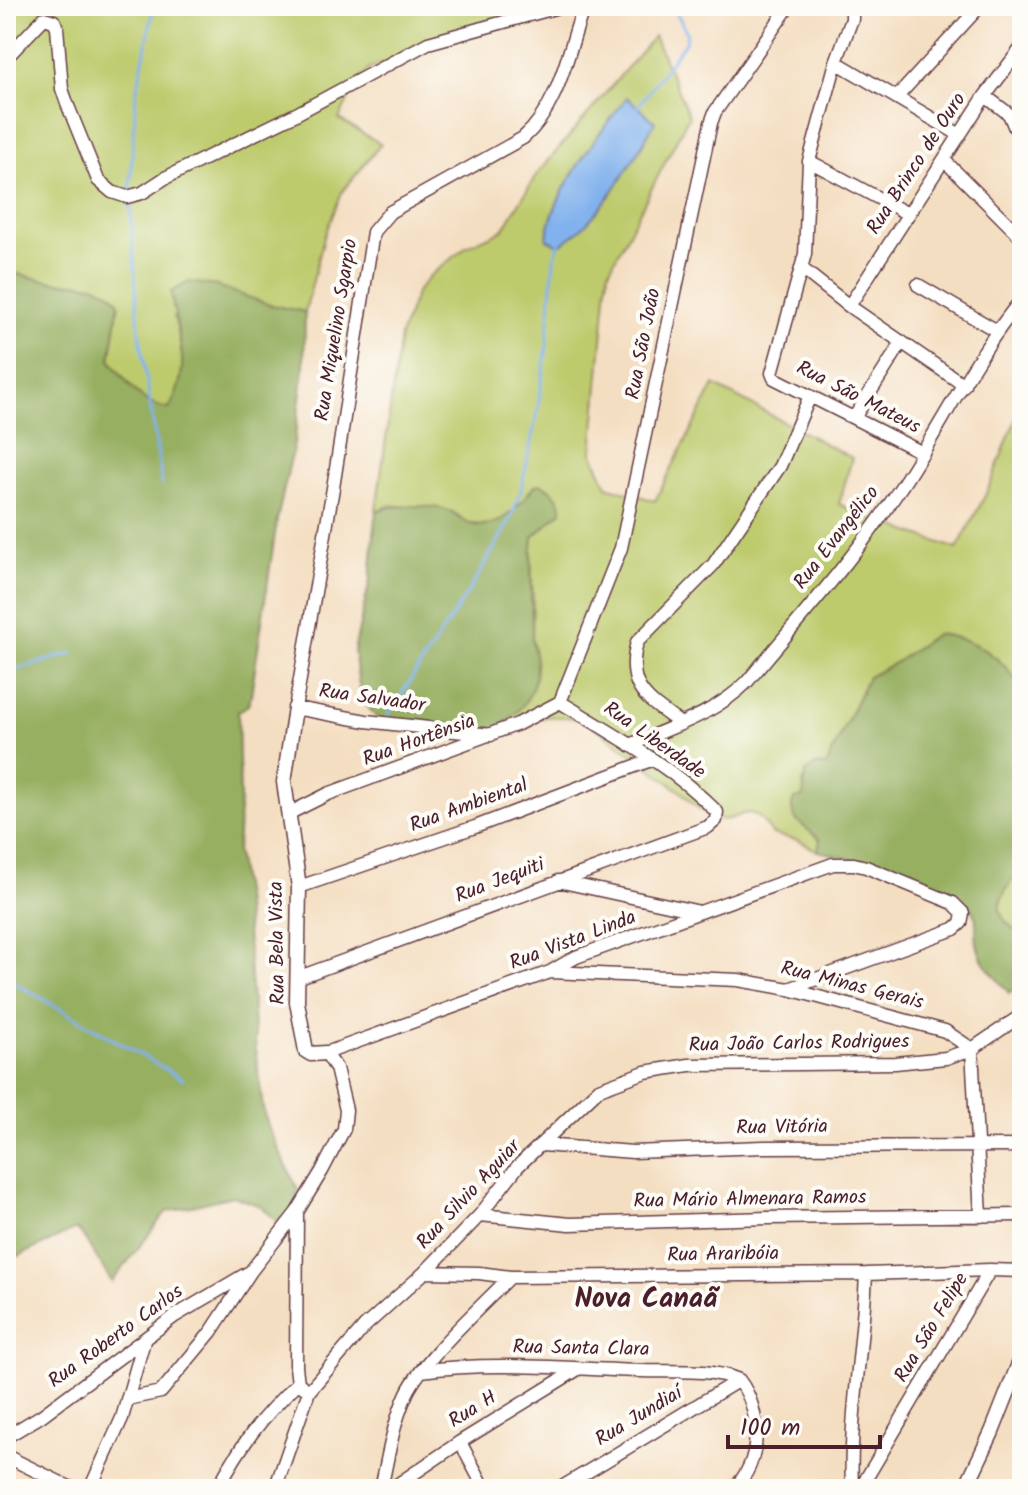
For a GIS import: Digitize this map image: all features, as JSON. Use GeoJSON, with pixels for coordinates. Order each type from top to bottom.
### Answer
{"type":"FeatureCollection","features":[{"type":"Feature","properties":{"kind":"street"},"geometry":{"type":"LineString","coordinates":[[6,58],[44,18],[54,21],[62,89],[98,180],[112,192],[127,197],[142,193],[428,43],[562,6]]}},
{"type":"Feature","properties":{"kind":"street","name":"Rua Miquelino Sgarpio"},"geometry":{"type":"LineString","coordinates":[[295,708],[373,232],[390,212],[523,138],[532,129],[550,103],[584,6]]}},
{"type":"Feature","properties":{"kind":"street","name":"Rua São João"},"geometry":{"type":"LineString","coordinates":[[560,702],[621,548],[711,123],[715,112],[789,6]]}},
{"type":"Feature","properties":{"kind":"street"},"geometry":{"type":"LineString","coordinates":[[852,6],[852,19],[836,62],[809,161],[806,241],[801,268],[849,306],[964,385]]}},
{"type":"Feature","properties":{"kind":"street"},"geometry":{"type":"LineString","coordinates":[[897,97],[980,6]]}},
{"type":"Feature","properties":{"kind":"street","name":"Rua Brinco de Ouro"},"geometry":{"type":"LineString","coordinates":[[849,306],[985,96],[1022,47]]}},
{"type":"Feature","properties":{"kind":"street"},"geometry":{"type":"LineString","coordinates":[[836,62],[960,135]]}},
{"type":"Feature","properties":{"kind":"street"},"geometry":{"type":"LineString","coordinates":[[985,96],[1009,114],[1022,135]]}},
{"type":"Feature","properties":{"kind":"street"},"geometry":{"type":"LineString","coordinates":[[944,160],[1022,238]]}},
{"type":"Feature","properties":{"kind":"street"},"geometry":{"type":"LineString","coordinates":[[809,161],[908,214]]}},
{"type":"Feature","properties":{"kind":"street","name":"Rua São Mateus"},"geometry":{"type":"LineString","coordinates":[[801,268],[772,368],[774,378],[923,453]]}},
{"type":"Feature","properties":{"kind":"street"},"geometry":{"type":"LineString","coordinates":[[918,285],[997,331]]}},
{"type":"Feature","properties":{"kind":"street","name":"Rua Evangélico"},"geometry":{"type":"LineString","coordinates":[[630,745],[716,707],[747,682],[846,563],[897,493],[997,331],[1022,299]]}},
{"type":"Feature","properties":{"kind":"street"},"geometry":{"type":"LineString","coordinates":[[854,418],[902,342]]}},
{"type":"Feature","properties":{"kind":"street"},"geometry":{"type":"LineString","coordinates":[[681,724],[639,691],[636,678],[637,642],[713,565],[780,466],[810,396]]}},
{"type":"Feature","properties":{"kind":"street","name":"Rua Hortênsia"},"geometry":{"type":"LineString","coordinates":[[290,813],[328,794],[491,735],[545,712],[560,702]]}},
{"type":"Feature","properties":{"kind":"street","name":"Rua Liberdade"},"geometry":{"type":"LineString","coordinates":[[560,702],[651,760],[713,808],[717,812],[716,820]]}},
{"type":"Feature","properties":{"kind":"street","name":"Rua Salvador"},"geometry":{"type":"LineString","coordinates":[[295,708],[366,721],[491,735]]}},
{"type":"Feature","properties":{"kind":"street","name":"Rua Bela Vista"},"geometry":{"type":"LineString","coordinates":[[127,1399],[161,1392],[211,1332],[251,1271],[297,1212],[344,1129],[345,1100],[336,1068],[326,1053],[311,1054],[304,1049],[297,1002],[299,887],[284,782],[295,708]]}},
{"type":"Feature","properties":{"kind":"street","name":"Rua Ambiental"},"geometry":{"type":"LineString","coordinates":[[299,887],[475,827],[651,760]]}},
{"type":"Feature","properties":{"kind":"street","name":"Rua Jequiti"},"geometry":{"type":"LineString","coordinates":[[297,978],[708,827],[716,820]]}},
{"type":"Feature","properties":{"kind":"street","name":"Rua Vista Linda"},"geometry":{"type":"LineString","coordinates":[[326,1053],[550,972],[576,957],[647,934],[833,864],[866,867],[953,903],[963,913],[961,923],[954,929],[789,989]]}},
{"type":"Feature","properties":{"kind":"street"},"geometry":{"type":"LineString","coordinates":[[556,881],[700,912]]}},
{"type":"Feature","properties":{"kind":"street","name":"Rua Minas Gerais"},"geometry":{"type":"LineString","coordinates":[[550,972],[738,980],[789,989],[945,1031],[972,1049]]}},
{"type":"Feature","properties":{"kind":"street","name":"Rua João Carlos Rodrigues"},"geometry":{"type":"LineString","coordinates":[[542,1145],[599,1089],[645,1072],[689,1065],[895,1063],[946,1058],[972,1049],[1022,1015]]}},
{"type":"Feature","properties":{"kind":"street"},"geometry":{"type":"LineString","coordinates":[[972,1049],[981,1216]]}},
{"type":"Feature","properties":{"kind":"street","name":"Rua Vitória"},"geometry":{"type":"LineString","coordinates":[[542,1145],[633,1152],[763,1147],[1022,1146]]}},
{"type":"Feature","properties":{"kind":"street","name":"Rua Silvio Aguiar"},"geometry":{"type":"LineString","coordinates":[[217,1489],[241,1445],[274,1404],[303,1387],[425,1272],[480,1215],[518,1166],[542,1145]]}},
{"type":"Feature","properties":{"kind":"street"},"geometry":{"type":"LineString","coordinates":[[275,1489],[303,1387],[295,1352],[297,1212]]}},
{"type":"Feature","properties":{"kind":"street","name":"Rua Mário Almenara Ramos"},"geometry":{"type":"LineString","coordinates":[[480,1215],[570,1224],[1022,1215]]}},
{"type":"Feature","properties":{"kind":"street","name":"Rua São Felipe"},"geometry":{"type":"LineString","coordinates":[[860,1489],[990,1270]]}},
{"type":"Feature","properties":{"kind":"street","name":"Rua Roberto Carlos"},"geometry":{"type":"LineString","coordinates":[[6,1437],[41,1416],[175,1316],[251,1271]]}},
{"type":"Feature","properties":{"kind":"street","name":"Rua Araribóia"},"geometry":{"type":"LineString","coordinates":[[425,1272],[510,1277],[1022,1271]]}},
{"type":"Feature","properties":{"kind":"street"},"geometry":{"type":"LineString","coordinates":[[852,1489],[851,1439],[866,1274]]}},
{"type":"Feature","properties":{"kind":"street"},"geometry":{"type":"LineString","coordinates":[[381,1489],[409,1389],[421,1371],[510,1277]]}},
{"type":"Feature","properties":{"kind":"street"},"geometry":{"type":"LineString","coordinates":[[90,1489],[119,1424],[144,1341]]}},
{"type":"Feature","properties":{"kind":"street"},"geometry":{"type":"LineString","coordinates":[[965,1489],[1022,1356]]}},
{"type":"Feature","properties":{"kind":"street","name":"Rua Santa Clara"},"geometry":{"type":"LineString","coordinates":[[421,1371],[448,1368],[578,1369],[714,1373],[739,1380]]}},
{"type":"Feature","properties":{"kind":"street","name":"Rua H"},"geometry":{"type":"LineString","coordinates":[[391,1489],[578,1369]]}},
{"type":"Feature","properties":{"kind":"street"},"geometry":{"type":"LineString","coordinates":[[733,1489],[750,1466],[756,1437],[756,1417],[750,1397],[739,1380]]}},
{"type":"Feature","properties":{"kind":"street","name":"Rua Jundiaí"},"geometry":{"type":"LineString","coordinates":[[559,1489],[739,1380]]}},
{"type":"Feature","properties":{"kind":"street"},"geometry":{"type":"LineString","coordinates":[[460,1442],[485,1489]]}},
{"type":"Feature","properties":{"kind":"street"},"geometry":{"type":"LineString","coordinates":[[6,1456],[73,1489]]}},
{"type":"Feature","properties":{"kind":"green space"},"geometry":{"type":"Polygon","coordinates":[[[6,6],[544,6],[369,69],[357,82],[339,119],[381,144],[342,192],[324,237],[305,312],[270,305],[174,317],[180,342],[182,374],[170,409],[143,398],[110,360],[119,303],[113,295],[99,287],[6,271],[6,6]]]}},
{"type":"Feature","properties":{"kind":"green space"},"geometry":{"type":"Polygon","coordinates":[[[654,36],[689,116],[608,273],[592,452],[607,486],[655,501],[714,385],[852,458],[839,504],[957,549],[987,492],[1022,403],[1022,690],[1006,667],[986,651],[963,640],[936,634],[895,663],[868,677],[826,766],[803,782],[804,792],[795,819],[820,840],[818,851],[799,841],[772,834],[763,821],[749,813],[729,819],[710,816],[587,721],[555,717],[503,725],[536,662],[532,639],[533,537],[554,518],[523,501],[502,521],[489,525],[470,524],[453,512],[391,505],[376,511],[400,336],[417,291],[431,275],[467,246],[503,230],[537,174],[654,36]],[[654,122],[598,135],[559,198],[547,239],[606,198],[654,122]]]}},
{"type":"Feature","properties":{"kind":"green space"},"geometry":{"type":"Polygon","coordinates":[[[6,271],[99,287],[113,295],[119,303],[110,360],[142,398],[169,409],[177,393],[182,365],[171,292],[189,282],[217,286],[270,305],[305,312],[304,368],[294,444],[277,520],[251,695],[248,705],[238,712],[240,798],[237,852],[245,905],[256,1054],[269,1129],[298,1190],[294,1207],[283,1228],[261,1206],[233,1196],[166,1212],[112,1282],[76,1229],[6,1262],[6,271]]]}},
{"type":"Feature","properties":{"kind":"green space"},"geometry":{"type":"Polygon","coordinates":[[[541,484],[555,495],[562,511],[533,537],[532,639],[536,673],[524,704],[508,720],[488,732],[381,723],[361,698],[354,651],[370,580],[376,511],[432,507],[449,511],[470,524],[480,526],[507,516],[534,486],[541,484]]]}},
{"type":"Feature","properties":{"kind":"green space"},"geometry":{"type":"Polygon","coordinates":[[[936,634],[963,640],[986,651],[1006,667],[1022,690],[1022,860],[1001,899],[1000,908],[1009,925],[1022,935],[1022,983],[1009,993],[982,958],[977,943],[975,915],[970,905],[916,879],[818,851],[820,840],[799,822],[793,812],[794,799],[803,797],[806,772],[815,765],[826,766],[868,677],[895,663],[936,634]]]}},
{"type":"Feature","properties":{"kind":"green space"},"geometry":{"type":"Polygon","coordinates":[[[1022,860],[1022,935],[1009,925],[1000,908],[1001,899],[1022,860]]]}},
{"type":"Feature","properties":{"kind":"water"},"geometry":{"type":"Polygon","coordinates":[[[627,97],[655,122],[601,207],[559,245],[547,239],[550,222],[567,184],[627,97]]]}},
{"type":"Feature","properties":{"kind":"waterway"},"geometry":{"type":"LineString","coordinates":[[130,188],[136,95],[154,6]]}},
{"type":"Feature","properties":{"kind":"waterway"},"geometry":{"type":"LineString","coordinates":[[636,109],[685,42],[687,33],[673,6]]}},
{"type":"Feature","properties":{"kind":"waterway"},"geometry":{"type":"LineString","coordinates":[[130,201],[139,329],[162,484]]}},
{"type":"Feature","properties":{"kind":"waterway"},"geometry":{"type":"LineString","coordinates":[[388,715],[475,581],[509,522],[520,494],[537,415],[554,260],[559,244]]}},
{"type":"Feature","properties":{"kind":"waterway"},"geometry":{"type":"LineString","coordinates":[[6,672],[73,653]]}},
{"type":"Feature","properties":{"kind":"waterway"},"geometry":{"type":"LineString","coordinates":[[6,978],[183,1079]]}},
{"type":"Feature","properties":{"kind":"district","name":"Nova Canaã"},"geometry":{"type":"Point","coordinates":[646,1299]}}]}
